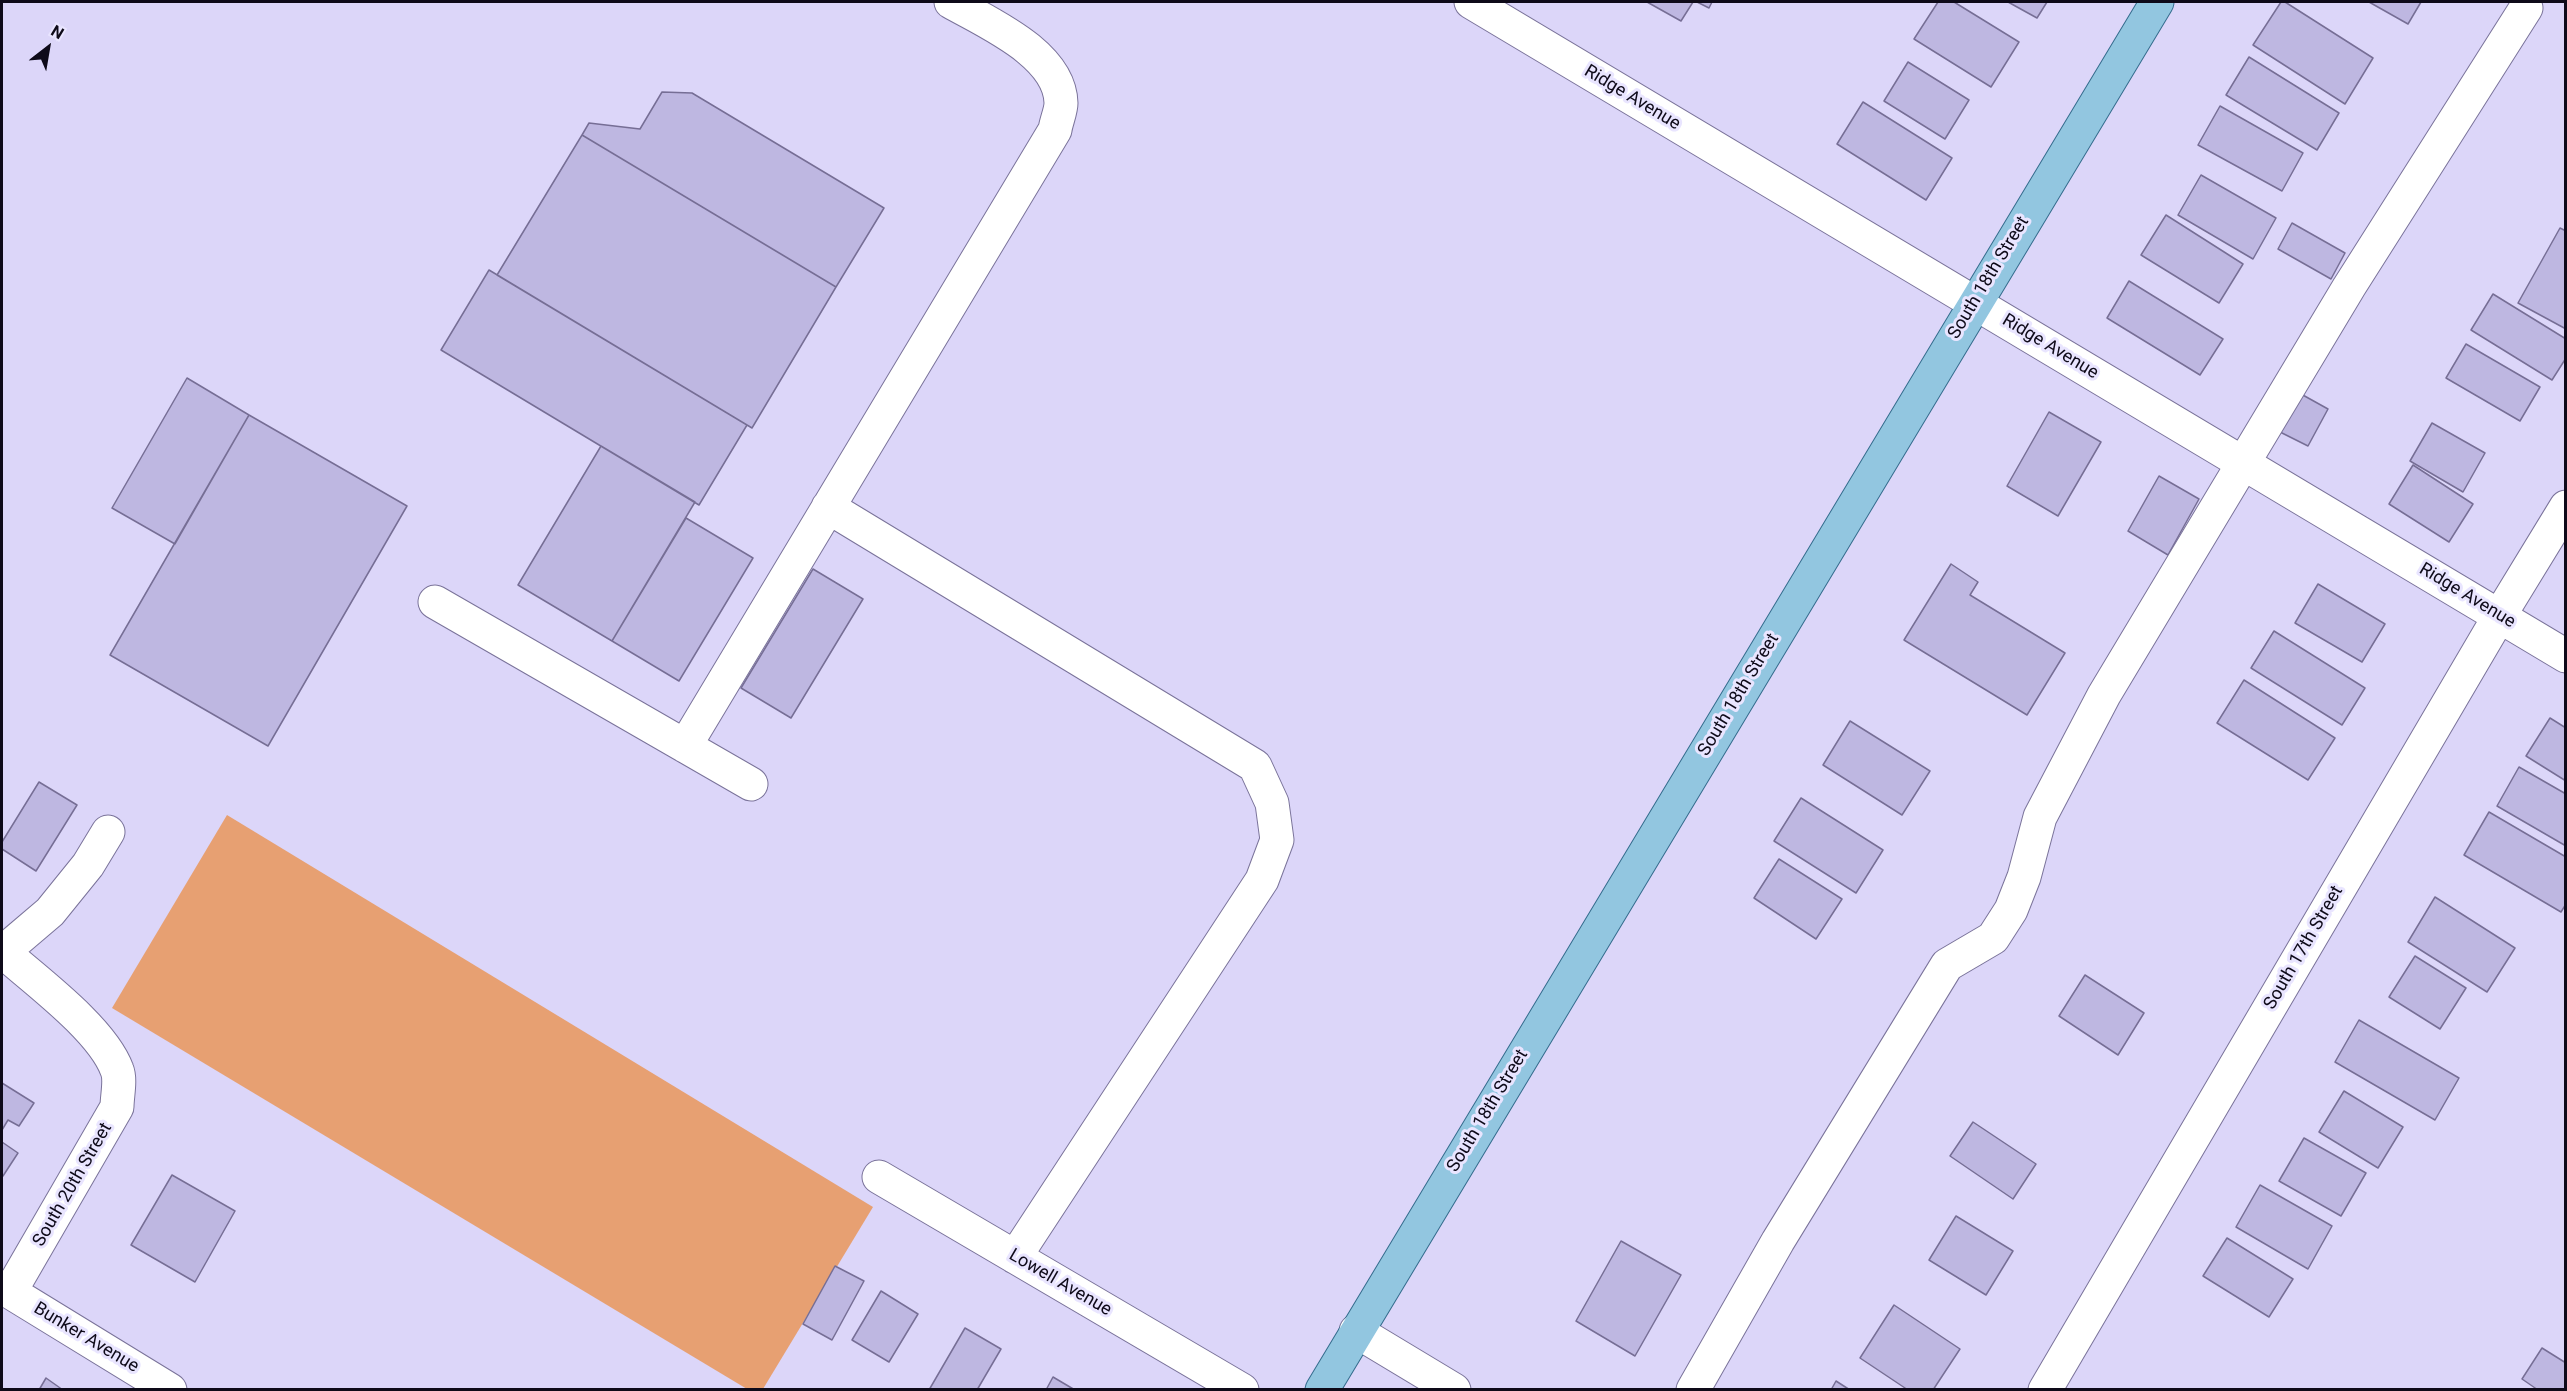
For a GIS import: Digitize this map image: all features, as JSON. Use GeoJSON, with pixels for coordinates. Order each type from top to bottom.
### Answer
{"type":"FeatureCollection","features":[{"type":"Feature","properties":{"kind":"main road","name":"South 18th Street"},"geometry":{"type":"LineString","coordinates":[[1322,1389],[2157,2]]}},
{"type":"Feature","properties":{"kind":"street"},"geometry":{"type":"LineString","coordinates":[[685,746],[1054,130],[1061,103],[1056,78],[1032,50],[951,2]]}},
{"type":"Feature","properties":{"kind":"street","name":"Ridge Avenue"},"geometry":{"type":"LineString","coordinates":[[1472,2],[2500,615],[2565,656]]}},
{"type":"Feature","properties":{"kind":"street"},"geometry":{"type":"LineString","coordinates":[[1693,1389],[1778,1241],[1947,965],[1993,939],[2011,910],[2024,877],[2040,817],[2104,694],[2349,287],[2526,8]]}},
{"type":"Feature","properties":{"kind":"street"},"geometry":{"type":"LineString","coordinates":[[828,507],[1255,766],[1272,803],[1278,840],[1262,880],[1015,1257]]}},
{"type":"Feature","properties":{"kind":"street","name":"South 17th Street"},"geometry":{"type":"LineString","coordinates":[[2045,1389],[2565,507]]}},
{"type":"Feature","properties":{"kind":"street"},"geometry":{"type":"LineString","coordinates":[[435,602],[751,784]]}},
{"type":"Feature","properties":{"kind":"street"},"geometry":{"type":"LineString","coordinates":[[2,952],[50,912],[88,865],[108,832]]}},
{"type":"Feature","properties":{"kind":"street","name":"South 20th Street"},"geometry":{"type":"LineString","coordinates":[[2,952],[74,1015],[103,1045],[118,1072],[117,1107],[6,1290]]}},
{"type":"Feature","properties":{"kind":"street","name":"Lowell Avenue"},"geometry":{"type":"LineString","coordinates":[[879,1177],[1242,1389]]}},
{"type":"Feature","properties":{"kind":"street","name":"Bunker Avenue"},"geometry":{"type":"LineString","coordinates":[[6,1290],[170,1389]]}},
{"type":"Feature","properties":{"kind":"street"},"geometry":{"type":"LineString","coordinates":[[1356,1331],[1454,1389]]}},
{"type":"Feature","properties":{"kind":"shaded area"},"geometry":{"type":"Polygon","coordinates":[[[227,815],[873,1207],[763,1389],[747,1389],[112,1008],[227,815]]]}},
{"type":"Feature","properties":{"kind":"building"},"geometry":{"type":"Polygon","coordinates":[[[1647,2],[1693,2],[1681,21],[1647,2]]]}},
{"type":"Feature","properties":{"kind":"building"},"geometry":{"type":"Polygon","coordinates":[[[1697,2],[1712,2],[1709,8],[1697,2]]]}},
{"type":"Feature","properties":{"kind":"building"},"geometry":{"type":"Polygon","coordinates":[[[1938,2],[1954,2],[2019,42],[1991,87],[1914,39],[1938,2]]]}},
{"type":"Feature","properties":{"kind":"building"},"geometry":{"type":"Polygon","coordinates":[[[2008,2],[2047,2],[2037,18],[2008,2]]]}},
{"type":"Feature","properties":{"kind":"building"},"geometry":{"type":"Polygon","coordinates":[[[2281,2],[2285,2],[2373,58],[2345,104],[2253,45],[2281,2]]]}},
{"type":"Feature","properties":{"kind":"building"},"geometry":{"type":"Polygon","coordinates":[[[2369,2],[2421,2],[2408,24],[2369,2]]]}},
{"type":"Feature","properties":{"kind":"building"},"geometry":{"type":"Polygon","coordinates":[[[2249,57],[2339,113],[2317,150],[2226,95],[2249,57]]]}},
{"type":"Feature","properties":{"kind":"building"},"geometry":{"type":"Polygon","coordinates":[[[1908,62],[1969,100],[1945,139],[1884,101],[1908,62]]]}},
{"type":"Feature","properties":{"kind":"building"},"geometry":{"type":"Polygon","coordinates":[[[662,92],[692,93],[884,208],[836,287],[582,135],[589,123],[640,129],[662,92]]]}},
{"type":"Feature","properties":{"kind":"building"},"geometry":{"type":"Polygon","coordinates":[[[1863,102],[1952,158],[1926,200],[1837,144],[1863,102]]]}},
{"type":"Feature","properties":{"kind":"building"},"geometry":{"type":"Polygon","coordinates":[[[2220,106],[2303,153],[2282,191],[2198,145],[2220,106]]]}},
{"type":"Feature","properties":{"kind":"building"},"geometry":{"type":"Polygon","coordinates":[[[582,135],[836,287],[752,428],[497,275],[582,135]]]}},
{"type":"Feature","properties":{"kind":"building"},"geometry":{"type":"Polygon","coordinates":[[[2201,175],[2276,218],[2253,259],[2178,215],[2201,175]]]}},
{"type":"Feature","properties":{"kind":"building"},"geometry":{"type":"Polygon","coordinates":[[[2166,215],[2243,264],[2219,303],[2141,255],[2166,215]]]}},
{"type":"Feature","properties":{"kind":"building"},"geometry":{"type":"Polygon","coordinates":[[[2292,223],[2345,253],[2331,279],[2278,249],[2292,223]]]}},
{"type":"Feature","properties":{"kind":"building"},"geometry":{"type":"Polygon","coordinates":[[[2560,228],[2566,231],[2566,329],[2518,303],[2560,228]]]}},
{"type":"Feature","properties":{"kind":"building"},"geometry":{"type":"Polygon","coordinates":[[[489,270],[747,425],[699,505],[441,350],[489,270]]]}},
{"type":"Feature","properties":{"kind":"building"},"geometry":{"type":"Polygon","coordinates":[[[2129,281],[2223,339],[2200,375],[2107,318],[2129,281]]]}},
{"type":"Feature","properties":{"kind":"building"},"geometry":{"type":"Polygon","coordinates":[[[2493,294],[2566,339],[2566,358],[2552,380],[2471,330],[2493,294]]]}},
{"type":"Feature","properties":{"kind":"building"},"geometry":{"type":"Polygon","coordinates":[[[2466,344],[2540,387],[2520,421],[2446,378],[2466,344]]]}},
{"type":"Feature","properties":{"kind":"building"},"geometry":{"type":"Polygon","coordinates":[[[187,378],[249,415],[175,544],[112,508],[187,378]]]}},
{"type":"Feature","properties":{"kind":"building"},"geometry":{"type":"Polygon","coordinates":[[[2301,394],[2328,409],[2308,446],[2280,432],[2301,394]]]}},
{"type":"Feature","properties":{"kind":"building"},"geometry":{"type":"Polygon","coordinates":[[[2049,412],[2101,442],[2058,516],[2007,486],[2049,412]]]}},
{"type":"Feature","properties":{"kind":"building"},"geometry":{"type":"Polygon","coordinates":[[[249,415],[407,506],[268,746],[110,655],[249,415]]]}},
{"type":"Feature","properties":{"kind":"building"},"geometry":{"type":"Polygon","coordinates":[[[2432,423],[2485,453],[2463,492],[2410,461],[2432,423]]]}},
{"type":"Feature","properties":{"kind":"building"},"geometry":{"type":"Polygon","coordinates":[[[601,446],[695,502],[612,641],[518,585],[601,446]]]}},
{"type":"Feature","properties":{"kind":"building"},"geometry":{"type":"Polygon","coordinates":[[[2413,465],[2473,504],[2449,542],[2389,504],[2413,465]]]}},
{"type":"Feature","properties":{"kind":"building"},"geometry":{"type":"Polygon","coordinates":[[[2159,476],[2199,499],[2168,555],[2128,531],[2159,476]]]}},
{"type":"Feature","properties":{"kind":"building"},"geometry":{"type":"Polygon","coordinates":[[[686,518],[753,558],[679,681],[612,641],[686,518]]]}},
{"type":"Feature","properties":{"kind":"building"},"geometry":{"type":"Polygon","coordinates":[[[1951,564],[1978,582],[1970,595],[2065,653],[2027,715],[1904,640],[1951,564]]]}},
{"type":"Feature","properties":{"kind":"building"},"geometry":{"type":"Polygon","coordinates":[[[813,569],[863,599],[791,718],[741,688],[813,569]]]}},
{"type":"Feature","properties":{"kind":"building"},"geometry":{"type":"Polygon","coordinates":[[[2318,584],[2385,624],[2362,662],[2295,623],[2318,584]]]}},
{"type":"Feature","properties":{"kind":"building"},"geometry":{"type":"Polygon","coordinates":[[[2274,631],[2365,688],[2342,725],[2251,668],[2274,631]]]}},
{"type":"Feature","properties":{"kind":"building"},"geometry":{"type":"Polygon","coordinates":[[[2244,680],[2335,738],[2308,780],[2217,723],[2244,680]]]}},
{"type":"Feature","properties":{"kind":"building"},"geometry":{"type":"Polygon","coordinates":[[[2550,718],[2566,728],[2566,781],[2526,756],[2550,718]]]}},
{"type":"Feature","properties":{"kind":"building"},"geometry":{"type":"Polygon","coordinates":[[[1850,721],[1930,771],[1902,815],[1823,765],[1850,721]]]}},
{"type":"Feature","properties":{"kind":"building"},"geometry":{"type":"Polygon","coordinates":[[[2519,767],[2566,794],[2566,846],[2497,806],[2519,767]]]}},
{"type":"Feature","properties":{"kind":"building"},"geometry":{"type":"Polygon","coordinates":[[[39,782],[77,805],[36,871],[2,849],[2,842],[39,782]]]}},
{"type":"Feature","properties":{"kind":"building"},"geometry":{"type":"Polygon","coordinates":[[[1801,798],[1883,850],[1856,893],[1774,841],[1801,798]]]}},
{"type":"Feature","properties":{"kind":"building"},"geometry":{"type":"Polygon","coordinates":[[[2489,812],[2566,857],[2566,904],[2561,912],[2464,855],[2489,812]]]}},
{"type":"Feature","properties":{"kind":"building"},"geometry":{"type":"Polygon","coordinates":[[[1779,859],[1842,899],[1816,939],[1754,898],[1779,859]]]}},
{"type":"Feature","properties":{"kind":"building"},"geometry":{"type":"Polygon","coordinates":[[[2435,897],[2515,948],[2487,992],[2408,942],[2435,897]]]}},
{"type":"Feature","properties":{"kind":"building"},"geometry":{"type":"Polygon","coordinates":[[[2415,956],[2466,988],[2440,1029],[2389,997],[2415,956]]]}},
{"type":"Feature","properties":{"kind":"building"},"geometry":{"type":"Polygon","coordinates":[[[2085,975],[2144,1013],[2118,1055],[2059,1016],[2085,975]]]}},
{"type":"Feature","properties":{"kind":"building"},"geometry":{"type":"Polygon","coordinates":[[[2359,1020],[2459,1078],[2435,1120],[2335,1062],[2359,1020]]]}},
{"type":"Feature","properties":{"kind":"building"},"geometry":{"type":"Polygon","coordinates":[[[2,1083],[34,1103],[19,1126],[8,1120],[2,1130],[2,1083]]]}},
{"type":"Feature","properties":{"kind":"building"},"geometry":{"type":"Polygon","coordinates":[[[2344,1091],[2403,1127],[2378,1168],[2319,1132],[2344,1091]]]}},
{"type":"Feature","properties":{"kind":"building"},"geometry":{"type":"Polygon","coordinates":[[[1973,1122],[2036,1164],[2013,1199],[1950,1156],[1973,1122]]]}},
{"type":"Feature","properties":{"kind":"building"},"geometry":{"type":"Polygon","coordinates":[[[2304,1138],[2366,1173],[2341,1216],[2279,1181],[2304,1138]]]}},
{"type":"Feature","properties":{"kind":"building"},"geometry":{"type":"Polygon","coordinates":[[[2,1142],[18,1153],[3,1176],[2,1175],[2,1142]]]}},
{"type":"Feature","properties":{"kind":"building"},"geometry":{"type":"Polygon","coordinates":[[[172,1175],[235,1211],[195,1282],[131,1245],[172,1175]]]}},
{"type":"Feature","properties":{"kind":"building"},"geometry":{"type":"Polygon","coordinates":[[[2260,1185],[2332,1226],[2308,1269],[2236,1227],[2260,1185]]]}},
{"type":"Feature","properties":{"kind":"building"},"geometry":{"type":"Polygon","coordinates":[[[1956,1216],[2013,1251],[1986,1295],[1929,1260],[1956,1216]]]}},
{"type":"Feature","properties":{"kind":"building"},"geometry":{"type":"Polygon","coordinates":[[[2227,1238],[2293,1279],[2269,1317],[2203,1276],[2227,1238]]]}},
{"type":"Feature","properties":{"kind":"building"},"geometry":{"type":"Polygon","coordinates":[[[1621,1241],[1681,1275],[1635,1356],[1576,1321],[1621,1241]]]}},
{"type":"Feature","properties":{"kind":"building"},"geometry":{"type":"Polygon","coordinates":[[[835,1266],[864,1281],[832,1340],[803,1324],[835,1266]]]}},
{"type":"Feature","properties":{"kind":"building"},"geometry":{"type":"Polygon","coordinates":[[[881,1291],[918,1314],[889,1362],[852,1340],[881,1291]]]}},
{"type":"Feature","properties":{"kind":"building"},"geometry":{"type":"Polygon","coordinates":[[[1894,1305],[1960,1349],[1933,1390],[1908,1390],[1860,1358],[1894,1305]]]}},
{"type":"Feature","properties":{"kind":"building"},"geometry":{"type":"Polygon","coordinates":[[[965,1328],[1001,1349],[977,1390],[929,1390],[965,1328]]]}},
{"type":"Feature","properties":{"kind":"building"},"geometry":{"type":"Polygon","coordinates":[[[2542,1348],[2566,1363],[2566,1390],[2538,1390],[2522,1379],[2542,1348]]]}},
{"type":"Feature","properties":{"kind":"building"},"geometry":{"type":"Polygon","coordinates":[[[1053,1377],[1075,1390],[1046,1390],[1053,1377]]]}},
{"type":"Feature","properties":{"kind":"building"},"geometry":{"type":"Polygon","coordinates":[[[46,1378],[63,1390],[39,1390],[46,1378]]]}},
{"type":"Feature","properties":{"kind":"building"},"geometry":{"type":"Polygon","coordinates":[[[1836,1381],[1850,1390],[1831,1390],[1836,1381]]]}}]}
